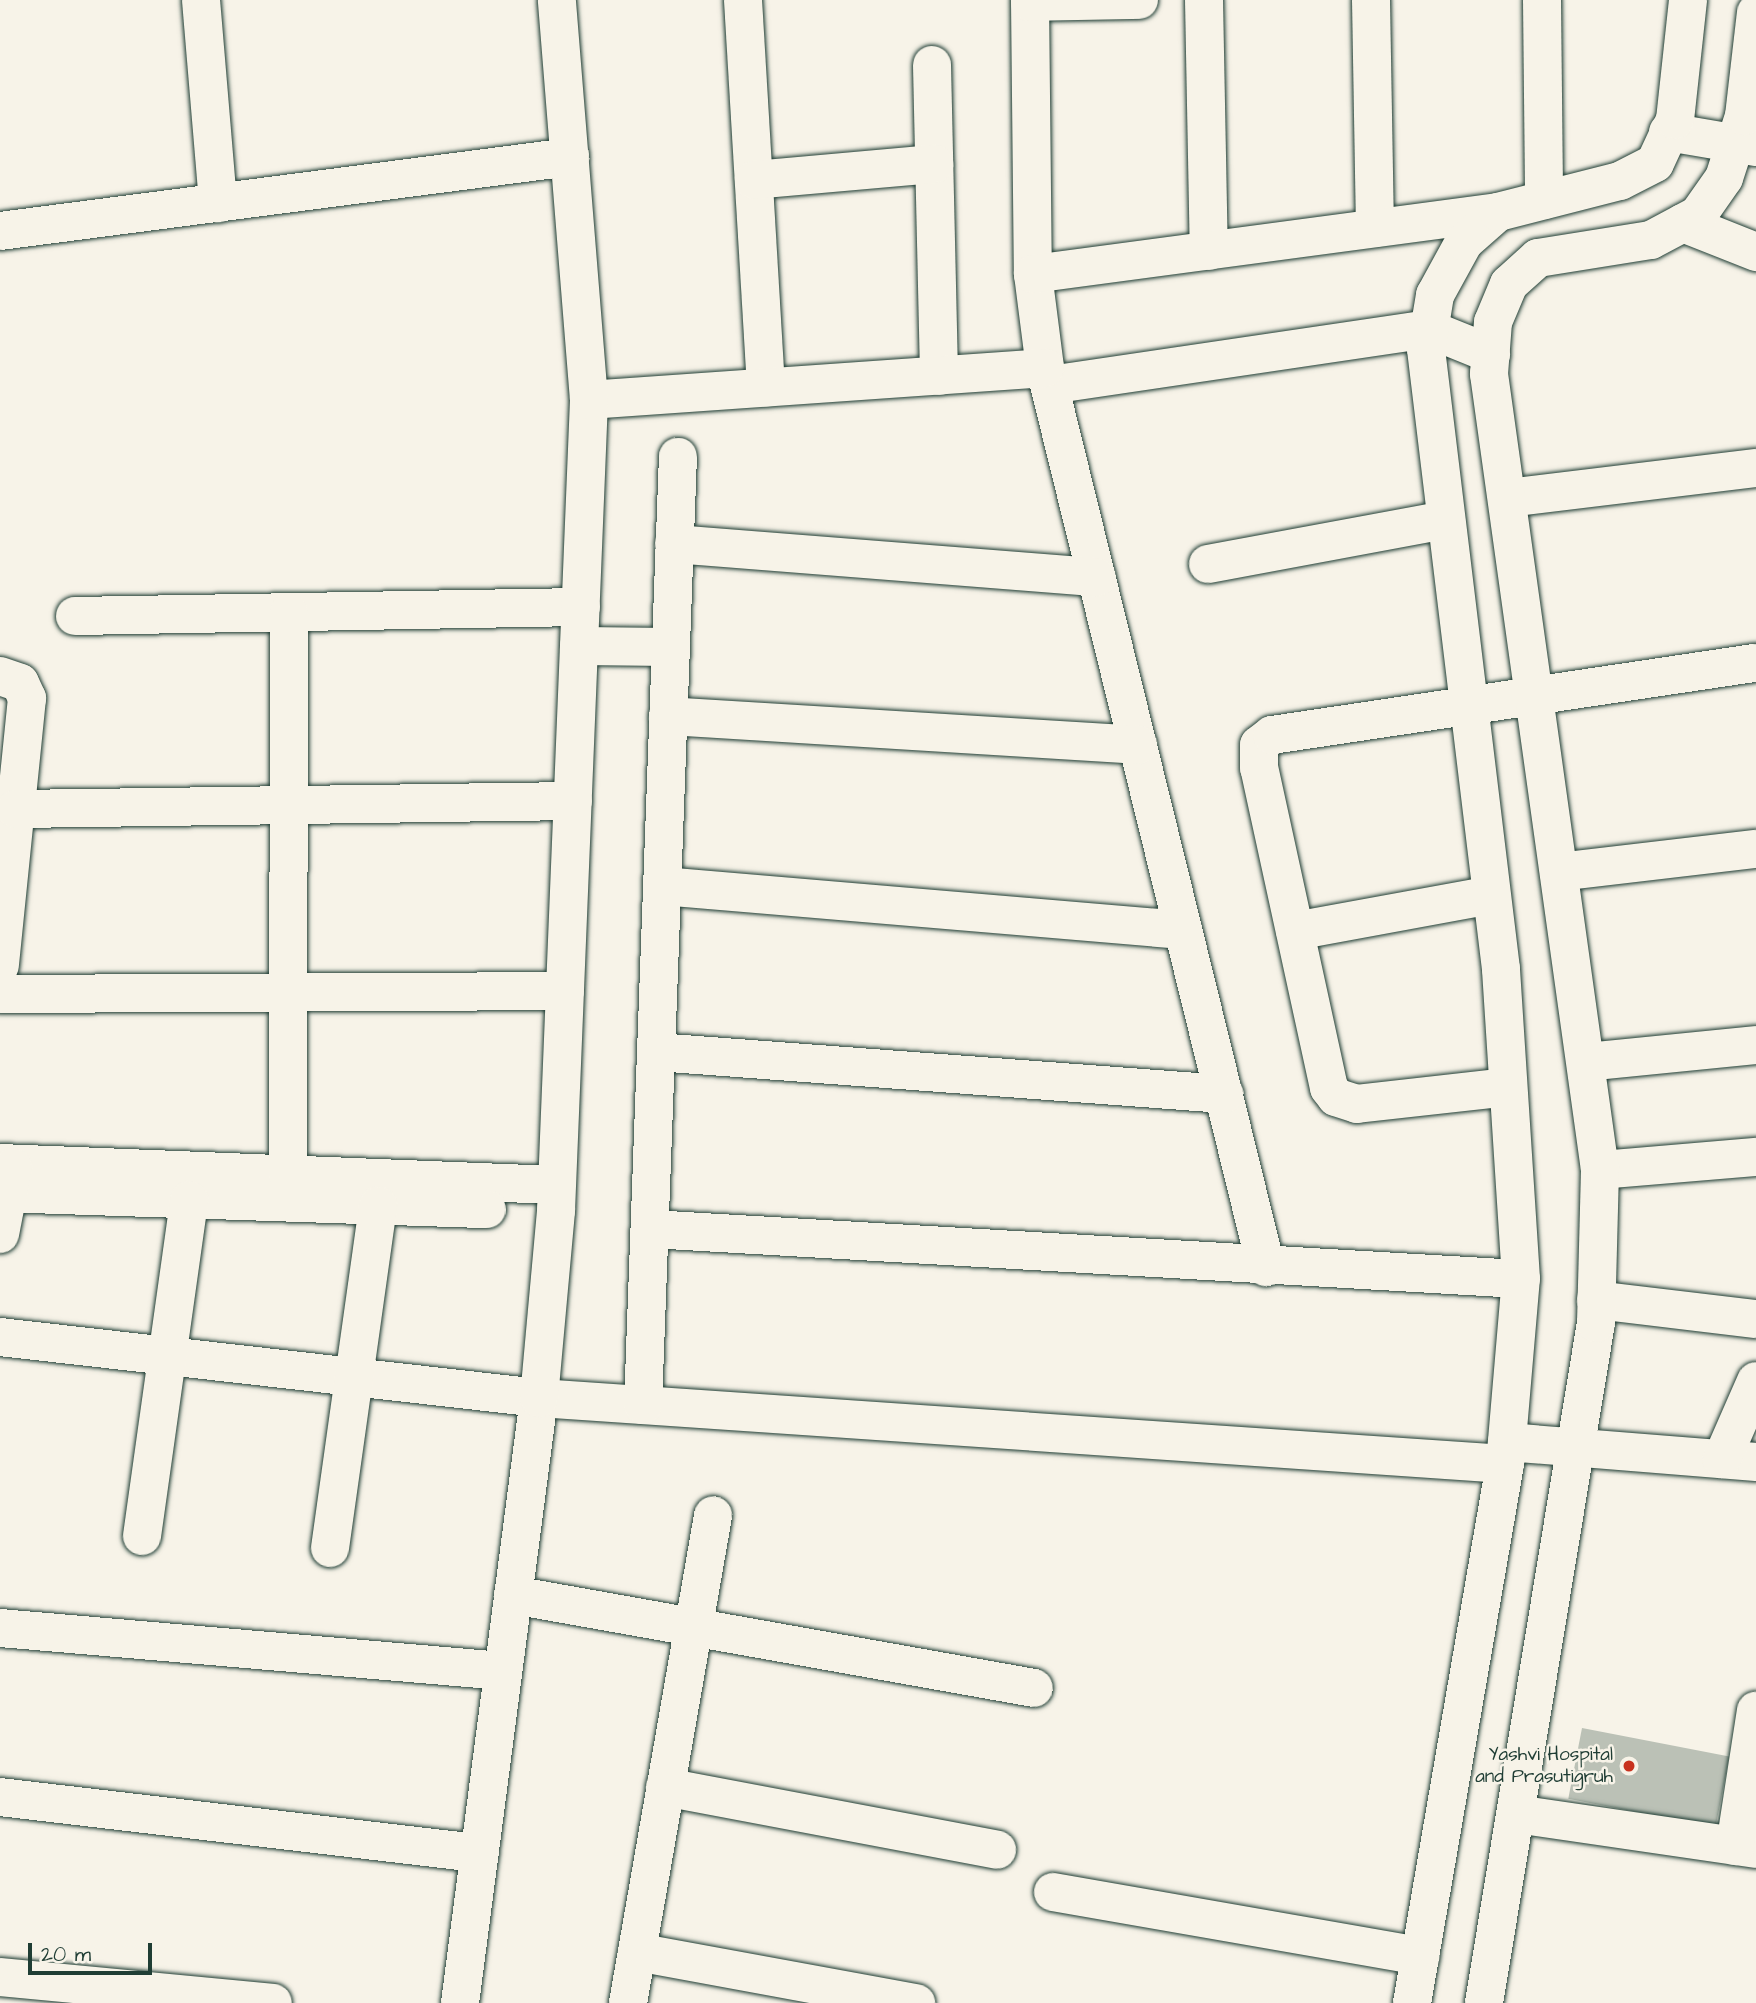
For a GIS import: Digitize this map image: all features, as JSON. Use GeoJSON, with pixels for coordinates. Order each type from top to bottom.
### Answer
{"type":"FeatureCollection","features":[{"type":"Feature","properties":{"kind":"street"},"geometry":{"type":"LineString","coordinates":[[201,0],[218,203]]}},
{"type":"Feature","properties":{"kind":"street"},"geometry":{"type":"LineString","coordinates":[[460,2003],[539,1398],[556,1198],[589,400],[558,0]]}},
{"type":"Feature","properties":{"kind":"street"},"geometry":{"type":"LineString","coordinates":[[743,0],[766,387]]}},
{"type":"Feature","properties":{"kind":"street"},"geometry":{"type":"LineString","coordinates":[[1139,0],[1030,1],[1033,274],[1048,376],[1266,1267]]}},
{"type":"Feature","properties":{"kind":"street"},"geometry":{"type":"LineString","coordinates":[[1204,0],[1209,251]]}},
{"type":"Feature","properties":{"kind":"street"},"geometry":{"type":"LineString","coordinates":[[1371,0],[1375,228]]}},
{"type":"Feature","properties":{"kind":"street"},"geometry":{"type":"LineString","coordinates":[[1542,0],[1544,200]]}},
{"type":"Feature","properties":{"kind":"street"},"geometry":{"type":"LineString","coordinates":[[1033,274],[1498,212],[1620,181],[1655,163],[1675,120],[1688,0]]}},
{"type":"Feature","properties":{"kind":"street"},"geometry":{"type":"LineString","coordinates":[[1484,2003],[1578,1448],[1597,1300],[1600,1170],[1507,498],[1490,354],[1493,322],[1509,284],[1538,258],[1651,240],[1698,215],[1745,147],[1744,116],[1756,13]]}},
{"type":"Feature","properties":{"kind":"street"},"geometry":{"type":"LineString","coordinates":[[932,65],[939,376]]}},
{"type":"Feature","properties":{"kind":"street"},"geometry":{"type":"LineString","coordinates":[[1668,132],[1745,147]]}},
{"type":"Feature","properties":{"kind":"street"},"geometry":{"type":"LineString","coordinates":[[0,232],[570,157]]}},
{"type":"Feature","properties":{"kind":"street"},"geometry":{"type":"LineString","coordinates":[[754,180],[934,164]]}},
{"type":"Feature","properties":{"kind":"street"},"geometry":{"type":"LineString","coordinates":[[1412,2003],[1506,1453],[1521,1279],[1491,895],[1426,349],[1435,296],[1464,242],[1498,212]]}},
{"type":"Feature","properties":{"kind":"street"},"geometry":{"type":"LineString","coordinates":[[1683,223],[1756,252]]}},
{"type":"Feature","properties":{"kind":"street"},"geometry":{"type":"LineString","coordinates":[[589,400],[939,376],[1048,376],[1429,329],[1490,354]]}},
{"type":"Feature","properties":{"kind":"street"},"geometry":{"type":"LineString","coordinates":[[643,1405],[678,457]]}},
{"type":"Feature","properties":{"kind":"street"},"geometry":{"type":"LineString","coordinates":[[1507,498],[1756,468]]}},
{"type":"Feature","properties":{"kind":"street"},"geometry":{"type":"LineString","coordinates":[[1208,564],[1446,520]]}},
{"type":"Feature","properties":{"kind":"street"},"geometry":{"type":"LineString","coordinates":[[674,544],[1097,578]]}},
{"type":"Feature","properties":{"kind":"street"},"geometry":{"type":"LineString","coordinates":[[75,616],[581,607]]}},
{"type":"Feature","properties":{"kind":"street"},"geometry":{"type":"LineString","coordinates":[[288,1175],[289,613]]}},
{"type":"Feature","properties":{"kind":"street"},"geometry":{"type":"LineString","coordinates":[[579,646],[671,647]]}},
{"type":"Feature","properties":{"kind":"street"},"geometry":{"type":"LineString","coordinates":[[1508,1087],[1357,1104],[1336,1097],[1329,1088],[1259,768],[1259,745],[1272,735],[1468,703],[1756,663]]}},
{"type":"Feature","properties":{"kind":"street"},"geometry":{"type":"LineString","coordinates":[[0,676],[20,682],[27,698],[3,911],[0,966]]}},
{"type":"Feature","properties":{"kind":"street"},"geometry":{"type":"LineString","coordinates":[[668,716],[1138,745]]}},
{"type":"Feature","properties":{"kind":"street"},"geometry":{"type":"LineString","coordinates":[[16,809],[573,801]]}},
{"type":"Feature","properties":{"kind":"street"},"geometry":{"type":"LineString","coordinates":[[1559,872],[1756,849]]}},
{"type":"Feature","properties":{"kind":"street"},"geometry":{"type":"LineString","coordinates":[[662,886],[1183,930]]}},
{"type":"Feature","properties":{"kind":"street"},"geometry":{"type":"LineString","coordinates":[[1295,931],[1491,895]]}},
{"type":"Feature","properties":{"kind":"street"},"geometry":{"type":"LineString","coordinates":[[0,994],[565,991]]}},
{"type":"Feature","properties":{"kind":"street"},"geometry":{"type":"LineString","coordinates":[[1586,1062],[1756,1045]]}},
{"type":"Feature","properties":{"kind":"street"},"geometry":{"type":"LineString","coordinates":[[656,1052],[1224,1094]]}},
{"type":"Feature","properties":{"kind":"street"},"geometry":{"type":"LineString","coordinates":[[1600,1170],[1756,1157]]}},
{"type":"Feature","properties":{"kind":"street"},"geometry":{"type":"LineString","coordinates":[[5,1178],[288,1175],[556,1198]]}},
{"type":"Feature","properties":{"kind":"street"},"geometry":{"type":"LineString","coordinates":[[5,1178],[189,1200],[378,1205],[556,1198]]}},
{"type":"Feature","properties":{"kind":"street"},"geometry":{"type":"LineString","coordinates":[[0,1234],[5,1178]]}},
{"type":"Feature","properties":{"kind":"street"},"geometry":{"type":"LineString","coordinates":[[142,1536],[189,1200]]}},
{"type":"Feature","properties":{"kind":"street"},"geometry":{"type":"LineString","coordinates":[[330,1548],[378,1205]]}},
{"type":"Feature","properties":{"kind":"street"},"geometry":{"type":"LineString","coordinates":[[650,1229],[1266,1267],[1521,1279]]}},
{"type":"Feature","properties":{"kind":"street"},"geometry":{"type":"LineString","coordinates":[[1597,1300],[1756,1319]]}},
{"type":"Feature","properties":{"kind":"street"},"geometry":{"type":"LineString","coordinates":[[0,1337],[539,1398],[1506,1453],[1578,1448],[1739,1461],[1756,1381]]}},
{"type":"Feature","properties":{"kind":"street"},"geometry":{"type":"LineString","coordinates":[[628,2003],[713,1514]]}},
{"type":"Feature","properties":{"kind":"street"},"geometry":{"type":"LineString","coordinates":[[513,1595],[1034,1688]]}},
{"type":"Feature","properties":{"kind":"street"},"geometry":{"type":"LineString","coordinates":[[0,1628],[503,1671]]}},
{"type":"Feature","properties":{"kind":"street"},"geometry":{"type":"LineString","coordinates":[[1516,1814],[1746,1848],[1756,1712]]}},
{"type":"Feature","properties":{"kind":"street"},"geometry":{"type":"LineString","coordinates":[[665,1787],[997,1850]]}},
{"type":"Feature","properties":{"kind":"street"},"geometry":{"type":"LineString","coordinates":[[0,1797],[480,1853]]}},
{"type":"Feature","properties":{"kind":"street"},"geometry":{"type":"LineString","coordinates":[[1054,1892],[1420,1956]]}},
{"type":"Feature","properties":{"kind":"street"},"geometry":{"type":"LineString","coordinates":[[637,1952],[916,2003]]}},
{"type":"Feature","properties":{"kind":"street"},"geometry":{"type":"LineString","coordinates":[[0,1977],[273,2003]]}},
{"type":"Feature","properties":{"kind":"building"},"geometry":{"type":"Polygon","coordinates":[[[1582,1728],[1729,1757],[1716,1827],[1568,1799],[1582,1728]]]}},
{"type":"Feature","properties":{"kind":"place","name":"Yashvi Hospital and Prasutigruh"},"geometry":{"type":"Point","coordinates":[1629,1766]}}]}
